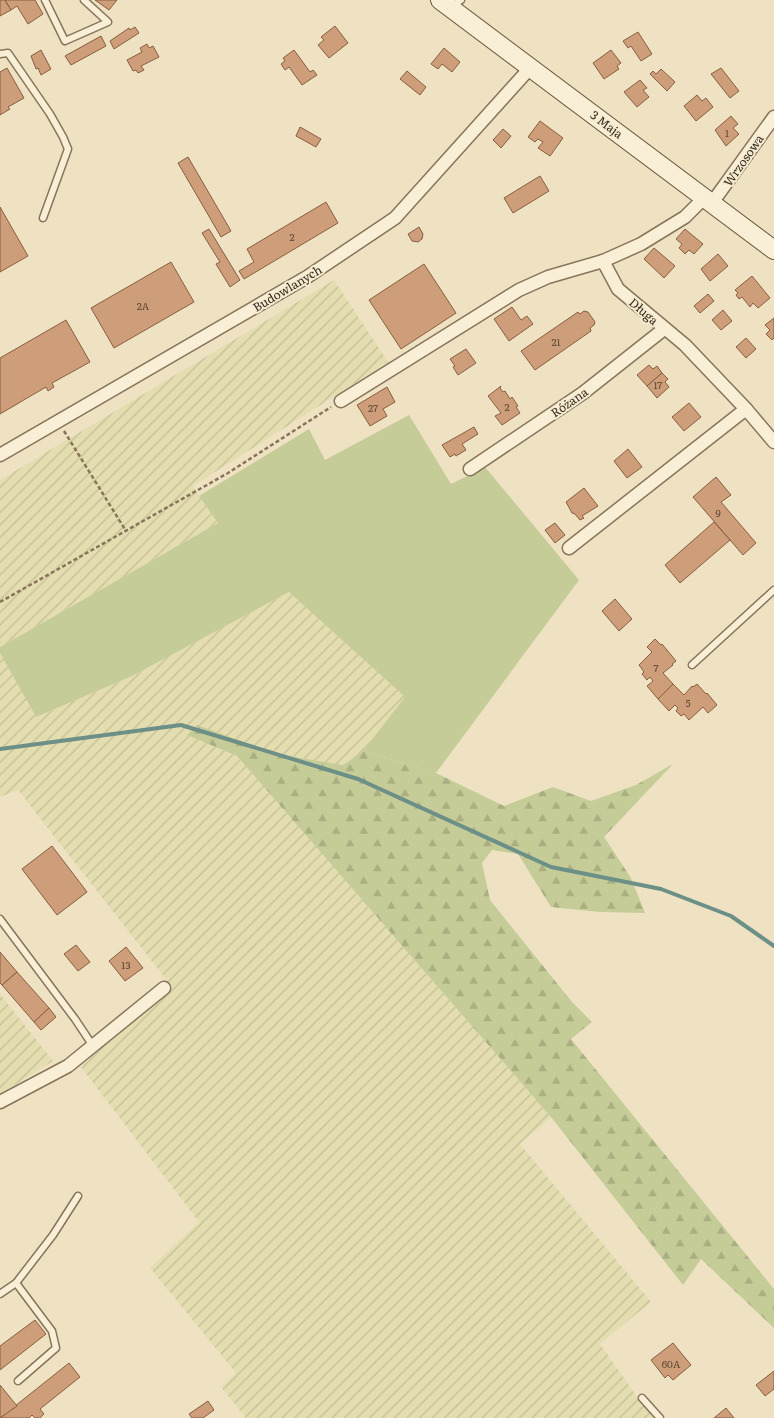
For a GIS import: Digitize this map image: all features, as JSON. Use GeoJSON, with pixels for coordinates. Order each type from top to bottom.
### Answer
{"type":"FeatureCollection","features":[{"type":"Feature","properties":{"kind":"street","name":"3 Maja"},"geometry":{"type":"LineString","coordinates":[[451,3],[531,67],[774,250]]}},
{"type":"Feature","properties":{"kind":"street","name":"Budowlanych"},"geometry":{"type":"LineString","coordinates":[[0,455],[307,277],[394,218],[531,67]]}},
{"type":"Feature","properties":{"kind":"street","name":"Wrzosowa"},"geometry":{"type":"LineString","coordinates":[[708,200],[774,117]]}},
{"type":"Feature","properties":{"kind":"street"},"geometry":{"type":"LineString","coordinates":[[341,401],[519,290],[548,278],[603,261],[641,244],[685,217],[708,200]]}},
{"type":"Feature","properties":{"kind":"street","name":"Długa"},"geometry":{"type":"LineString","coordinates":[[603,261],[618,289],[685,345],[746,409],[774,442]]}},
{"type":"Feature","properties":{"kind":"street","name":"Różana"},"geometry":{"type":"LineString","coordinates":[[470,469],[583,393],[664,329]]}},
{"type":"Feature","properties":{"kind":"street"},"geometry":{"type":"LineString","coordinates":[[569,548],[746,409]]}},
{"type":"Feature","properties":{"kind":"street"},"geometry":{"type":"LineString","coordinates":[[0,1102],[68,1066],[164,988]]}},
{"type":"Feature","properties":{"kind":"lane"},"geometry":{"type":"LineString","coordinates":[[45,0],[65,41],[108,22],[84,0]]}},
{"type":"Feature","properties":{"kind":"lane"},"geometry":{"type":"LineString","coordinates":[[0,54],[8,53],[50,114],[68,149],[43,218]]}},
{"type":"Feature","properties":{"kind":"lane"},"geometry":{"type":"LineString","coordinates":[[692,664],[774,590]]}},
{"type":"Feature","properties":{"kind":"lane"},"geometry":{"type":"LineString","coordinates":[[0,919],[93,1046]]}},
{"type":"Feature","properties":{"kind":"lane"},"geometry":{"type":"LineString","coordinates":[[0,1294],[16,1283],[53,1234],[78,1196]]}},
{"type":"Feature","properties":{"kind":"lane"},"geometry":{"type":"LineString","coordinates":[[16,1283],[52,1330],[56,1348],[18,1381]]}},
{"type":"Feature","properties":{"kind":"lane"},"geometry":{"type":"LineString","coordinates":[[642,1398],[660,1418]]}},
{"type":"Feature","properties":{"kind":"path"},"geometry":{"type":"LineString","coordinates":[[0,602],[228,473],[341,401]]}},
{"type":"Feature","properties":{"kind":"path"},"geometry":{"type":"LineString","coordinates":[[58,421],[126,531]]}},
{"type":"Feature","properties":{"kind":"shaded area"},"geometry":{"type":"Polygon","coordinates":[[[334,280],[388,362],[193,486],[218,523],[0,647],[0,480],[334,280]]]}},
{"type":"Feature","properties":{"kind":"shaded area"},"geometry":{"type":"Polygon","coordinates":[[[289,592],[405,697],[363,751],[343,765],[277,754],[197,726],[188,735],[237,756],[551,1117],[520,1144],[651,1302],[600,1344],[654,1418],[246,1418],[221,1387],[236,1373],[150,1268],[199,1222],[81,1067],[120,1030],[172,987],[18,790],[0,797],[0,653],[36,717],[132,676],[289,592]]]}},
{"type":"Feature","properties":{"kind":"shaded area"},"geometry":{"type":"Polygon","coordinates":[[[0,994],[53,1061],[0,1094],[0,994]]]}},
{"type":"Feature","properties":{"kind":"green space"},"geometry":{"type":"Polygon","coordinates":[[[409,415],[451,484],[485,467],[579,580],[436,773],[363,751],[405,697],[289,592],[132,676],[36,717],[0,653],[0,647],[218,523],[199,496],[309,429],[325,460],[409,415]]]}},
{"type":"Feature","properties":{"kind":"green space"},"geometry":{"type":"Polygon","coordinates":[[[197,725],[277,754],[343,765],[363,751],[436,773],[504,806],[553,787],[591,801],[636,785],[673,764],[604,837],[631,878],[645,913],[600,912],[551,907],[518,854],[492,850],[482,863],[490,900],[572,1002],[592,1022],[571,1039],[774,1289],[774,1328],[701,1259],[683,1285],[551,1117],[237,756],[187,735],[197,725]]]}},
{"type":"Feature","properties":{"kind":"building"},"geometry":{"type":"Polygon","coordinates":[[[0,0],[5,0],[11,10],[0,16],[0,0]]]}},
{"type":"Feature","properties":{"kind":"building"},"geometry":{"type":"Polygon","coordinates":[[[5,0],[35,0],[43,14],[28,24],[17,6],[11,10],[5,0]]]}},
{"type":"Feature","properties":{"kind":"building"},"geometry":{"type":"Polygon","coordinates":[[[95,0],[117,0],[109,10],[95,0]]]}},
{"type":"Feature","properties":{"kind":"building"},"geometry":{"type":"Polygon","coordinates":[[[335,26],[348,43],[329,58],[318,45],[324,40],[321,37],[335,26]]]}},
{"type":"Feature","properties":{"kind":"building"},"geometry":{"type":"Polygon","coordinates":[[[135,27],[139,33],[114,49],[110,41],[129,28],[130,30],[135,27]]]}},
{"type":"Feature","properties":{"kind":"building"},"geometry":{"type":"Polygon","coordinates":[[[638,32],[652,54],[641,61],[631,46],[628,48],[623,41],[638,32]]]}},
{"type":"Feature","properties":{"kind":"building"},"geometry":{"type":"Polygon","coordinates":[[[101,36],[106,46],[71,65],[65,56],[101,36]]]}},
{"type":"Feature","properties":{"kind":"building"},"geometry":{"type":"Polygon","coordinates":[[[147,44],[149,48],[153,46],[159,57],[141,66],[144,70],[138,73],[136,70],[133,71],[127,60],[142,52],[140,48],[147,44]]]}},
{"type":"Feature","properties":{"kind":"building"},"geometry":{"type":"Polygon","coordinates":[[[444,48],[460,62],[452,72],[442,64],[438,69],[431,64],[444,48]]]}},
{"type":"Feature","properties":{"kind":"building"},"geometry":{"type":"Polygon","coordinates":[[[41,50],[51,69],[41,75],[38,68],[36,69],[31,56],[41,50]]]}},
{"type":"Feature","properties":{"kind":"building"},"geometry":{"type":"Polygon","coordinates":[[[294,50],[310,72],[313,70],[317,75],[302,85],[289,67],[285,70],[281,64],[285,61],[283,58],[294,50]]]}},
{"type":"Feature","properties":{"kind":"building"},"geometry":{"type":"Polygon","coordinates":[[[611,50],[621,63],[617,66],[619,69],[604,79],[593,63],[611,50]]]}},
{"type":"Feature","properties":{"kind":"building"},"geometry":{"type":"Polygon","coordinates":[[[7,68],[24,98],[8,107],[10,109],[0,115],[0,72],[7,68]]]}},
{"type":"Feature","properties":{"kind":"building"},"geometry":{"type":"Polygon","coordinates":[[[721,68],[739,91],[730,98],[711,74],[721,68]]]}},
{"type":"Feature","properties":{"kind":"building"},"geometry":{"type":"Polygon","coordinates":[[[661,69],[675,82],[667,91],[650,74],[653,71],[656,74],[661,69]]]}},
{"type":"Feature","properties":{"kind":"building"},"geometry":{"type":"Polygon","coordinates":[[[407,71],[426,87],[420,95],[400,79],[407,71]]]}},
{"type":"Feature","properties":{"kind":"building"},"geometry":{"type":"Polygon","coordinates":[[[640,80],[647,88],[643,90],[649,97],[637,107],[624,92],[640,80]]]}},
{"type":"Feature","properties":{"kind":"building"},"geometry":{"type":"Polygon","coordinates":[[[697,95],[702,101],[706,98],[713,107],[696,121],[684,106],[697,95]]]}},
{"type":"Feature","properties":{"kind":"building"},"geometry":{"type":"Polygon","coordinates":[[[731,116],[738,124],[733,128],[739,134],[726,146],[715,130],[731,116]]]}},
{"type":"Feature","properties":{"kind":"building"},"geometry":{"type":"Polygon","coordinates":[[[540,121],[563,138],[550,156],[538,148],[543,142],[538,139],[535,142],[528,137],[540,121]]]}},
{"type":"Feature","properties":{"kind":"building"},"geometry":{"type":"Polygon","coordinates":[[[300,127],[321,139],[316,147],[296,136],[300,127]]]}},
{"type":"Feature","properties":{"kind":"building"},"geometry":{"type":"Polygon","coordinates":[[[503,129],[511,136],[501,148],[493,140],[503,129]]]}},
{"type":"Feature","properties":{"kind":"building"},"geometry":{"type":"Polygon","coordinates":[[[188,157],[231,231],[221,237],[178,163],[188,157]]]}},
{"type":"Feature","properties":{"kind":"building"},"geometry":{"type":"Polygon","coordinates":[[[540,176],[549,191],[513,213],[504,198],[540,176]]]}},
{"type":"Feature","properties":{"kind":"building"},"geometry":{"type":"Polygon","coordinates":[[[326,202],[338,223],[244,279],[239,271],[254,262],[247,249],[326,202]]]}},
{"type":"Feature","properties":{"kind":"building"},"geometry":{"type":"Polygon","coordinates":[[[0,207],[28,256],[0,272],[0,207]]]}},
{"type":"Feature","properties":{"kind":"building"},"geometry":{"type":"Polygon","coordinates":[[[419,227],[423,234],[422,239],[418,242],[412,241],[408,234],[419,227]]]}},
{"type":"Feature","properties":{"kind":"building"},"geometry":{"type":"Polygon","coordinates":[[[209,229],[240,280],[230,287],[216,264],[220,262],[202,233],[209,229]]]}},
{"type":"Feature","properties":{"kind":"building"},"geometry":{"type":"Polygon","coordinates":[[[685,229],[703,244],[694,254],[689,250],[685,254],[679,248],[682,244],[676,239],[685,229]]]}},
{"type":"Feature","properties":{"kind":"building"},"geometry":{"type":"Polygon","coordinates":[[[654,248],[675,266],[664,278],[644,259],[654,248]]]}},
{"type":"Feature","properties":{"kind":"building"},"geometry":{"type":"Polygon","coordinates":[[[718,254],[728,266],[710,281],[701,269],[718,254]]]}},
{"type":"Feature","properties":{"kind":"building"},"geometry":{"type":"Polygon","coordinates":[[[171,262],[194,302],[114,348],[91,308],[171,262]]]}},
{"type":"Feature","properties":{"kind":"building"},"geometry":{"type":"Polygon","coordinates":[[[424,264],[456,313],[401,349],[369,300],[424,264]]]}},
{"type":"Feature","properties":{"kind":"building"},"geometry":{"type":"Polygon","coordinates":[[[752,276],[770,298],[758,308],[753,303],[750,307],[742,297],[739,299],[736,295],[738,293],[735,290],[752,276]]]}},
{"type":"Feature","properties":{"kind":"building"},"geometry":{"type":"Polygon","coordinates":[[[708,294],[714,301],[700,313],[694,306],[708,294]]]}},
{"type":"Feature","properties":{"kind":"building"},"geometry":{"type":"Polygon","coordinates":[[[512,307],[521,320],[527,316],[533,324],[509,341],[494,319],[512,307]]]}},
{"type":"Feature","properties":{"kind":"building"},"geometry":{"type":"Polygon","coordinates":[[[723,310],[732,321],[721,330],[712,320],[723,310]]]}},
{"type":"Feature","properties":{"kind":"building"},"geometry":{"type":"Polygon","coordinates":[[[584,311],[588,312],[595,322],[590,328],[591,331],[535,370],[521,351],[578,312],[580,314],[584,311]]]}},
{"type":"Feature","properties":{"kind":"building"},"geometry":{"type":"Polygon","coordinates":[[[774,318],[774,338],[772,340],[766,334],[770,330],[765,325],[774,318]]]}},
{"type":"Feature","properties":{"kind":"building"},"geometry":{"type":"Polygon","coordinates":[[[66,320],[90,362],[52,383],[54,387],[48,391],[46,387],[0,414],[0,358],[66,320]]]}},
{"type":"Feature","properties":{"kind":"building"},"geometry":{"type":"Polygon","coordinates":[[[746,338],[756,349],[746,358],[736,347],[746,338]]]}},
{"type":"Feature","properties":{"kind":"building"},"geometry":{"type":"Polygon","coordinates":[[[466,349],[476,363],[458,375],[450,359],[466,349]]]}},
{"type":"Feature","properties":{"kind":"building"},"geometry":{"type":"Polygon","coordinates":[[[649,365],[653,369],[657,366],[662,373],[647,386],[637,375],[649,365]]]}},
{"type":"Feature","properties":{"kind":"building"},"geometry":{"type":"Polygon","coordinates":[[[662,373],[668,379],[665,382],[669,387],[657,398],[647,386],[662,373]]]}},
{"type":"Feature","properties":{"kind":"building"},"geometry":{"type":"Polygon","coordinates":[[[501,386],[500,388],[503,392],[505,391],[510,399],[512,397],[520,413],[502,425],[495,416],[501,413],[488,396],[501,386]]]}},
{"type":"Feature","properties":{"kind":"building"},"geometry":{"type":"Polygon","coordinates":[[[387,387],[395,402],[383,409],[387,416],[370,426],[357,405],[387,387]]]}},
{"type":"Feature","properties":{"kind":"building"},"geometry":{"type":"Polygon","coordinates":[[[689,403],[701,417],[684,431],[672,417],[689,403]]]}},
{"type":"Feature","properties":{"kind":"building"},"geometry":{"type":"Polygon","coordinates":[[[474,427],[478,434],[462,444],[466,450],[450,457],[442,445],[474,427]]]}},
{"type":"Feature","properties":{"kind":"building"},"geometry":{"type":"Polygon","coordinates":[[[628,449],[642,467],[627,478],[614,461],[628,449]]]}},
{"type":"Feature","properties":{"kind":"building"},"geometry":{"type":"Polygon","coordinates":[[[716,477],[731,495],[721,502],[756,543],[743,555],[693,497],[716,477]]]}},
{"type":"Feature","properties":{"kind":"building"},"geometry":{"type":"Polygon","coordinates":[[[584,488],[598,506],[582,516],[584,518],[580,520],[572,513],[566,502],[584,488]]]}},
{"type":"Feature","properties":{"kind":"building"},"geometry":{"type":"Polygon","coordinates":[[[714,522],[730,540],[680,583],[665,565],[714,522]]]}},
{"type":"Feature","properties":{"kind":"building"},"geometry":{"type":"Polygon","coordinates":[[[555,523],[565,535],[555,543],[545,530],[555,523]]]}},
{"type":"Feature","properties":{"kind":"building"},"geometry":{"type":"Polygon","coordinates":[[[615,599],[632,619],[619,631],[602,611],[615,599]]]}},
{"type":"Feature","properties":{"kind":"building"},"geometry":{"type":"Polygon","coordinates":[[[655,639],[662,644],[676,661],[663,673],[673,684],[658,699],[647,686],[653,681],[650,677],[647,680],[642,674],[644,672],[639,665],[652,652],[647,647],[655,639]]]}},
{"type":"Feature","properties":{"kind":"building"},"geometry":{"type":"Polygon","coordinates":[[[673,684],[684,695],[692,686],[697,684],[717,705],[708,713],[703,707],[689,720],[684,714],[681,716],[676,711],[678,708],[675,705],[669,711],[658,699],[673,684]]]}},
{"type":"Feature","properties":{"kind":"building"},"geometry":{"type":"Polygon","coordinates":[[[52,846],[87,892],[57,915],[22,869],[52,846]]]}},
{"type":"Feature","properties":{"kind":"building"},"geometry":{"type":"Polygon","coordinates":[[[76,945],[90,962],[78,971],[64,954],[76,945]]]}},
{"type":"Feature","properties":{"kind":"building"},"geometry":{"type":"Polygon","coordinates":[[[126,947],[143,968],[125,981],[109,961],[126,947]]]}},
{"type":"Feature","properties":{"kind":"building"},"geometry":{"type":"Polygon","coordinates":[[[0,952],[17,972],[2,985],[0,983],[0,952]]]}},
{"type":"Feature","properties":{"kind":"building"},"geometry":{"type":"Polygon","coordinates":[[[17,972],[49,1008],[34,1022],[2,985],[17,972]]]}},
{"type":"Feature","properties":{"kind":"building"},"geometry":{"type":"Polygon","coordinates":[[[49,1008],[56,1017],[41,1030],[34,1022],[49,1008]]]}},
{"type":"Feature","properties":{"kind":"building"},"geometry":{"type":"Polygon","coordinates":[[[35,1320],[46,1334],[0,1370],[0,1346],[35,1320]]]}},
{"type":"Feature","properties":{"kind":"building"},"geometry":{"type":"Polygon","coordinates":[[[673,1343],[691,1365],[673,1380],[668,1375],[665,1378],[651,1360],[673,1343]]]}},
{"type":"Feature","properties":{"kind":"building"},"geometry":{"type":"Polygon","coordinates":[[[69,1363],[80,1377],[40,1409],[44,1414],[40,1418],[35,1418],[32,1415],[29,1418],[0,1418],[69,1363]]]}},
{"type":"Feature","properties":{"kind":"building"},"geometry":{"type":"Polygon","coordinates":[[[774,1371],[774,1389],[765,1396],[756,1385],[774,1371]]]}},
{"type":"Feature","properties":{"kind":"building"},"geometry":{"type":"Polygon","coordinates":[[[0,1385],[17,1406],[0,1418],[0,1385]]]}},
{"type":"Feature","properties":{"kind":"building"},"geometry":{"type":"Polygon","coordinates":[[[208,1401],[214,1410],[203,1418],[192,1418],[189,1414],[208,1401]]]}},
{"type":"Feature","properties":{"kind":"building"},"geometry":{"type":"Polygon","coordinates":[[[726,1408],[734,1418],[714,1418],[726,1408]]]}},
{"type":"Feature","properties":{"kind":"waterway"},"geometry":{"type":"LineString","coordinates":[[0,749],[181,725],[358,779],[551,867],[661,889],[731,916],[774,946]]}}]}
